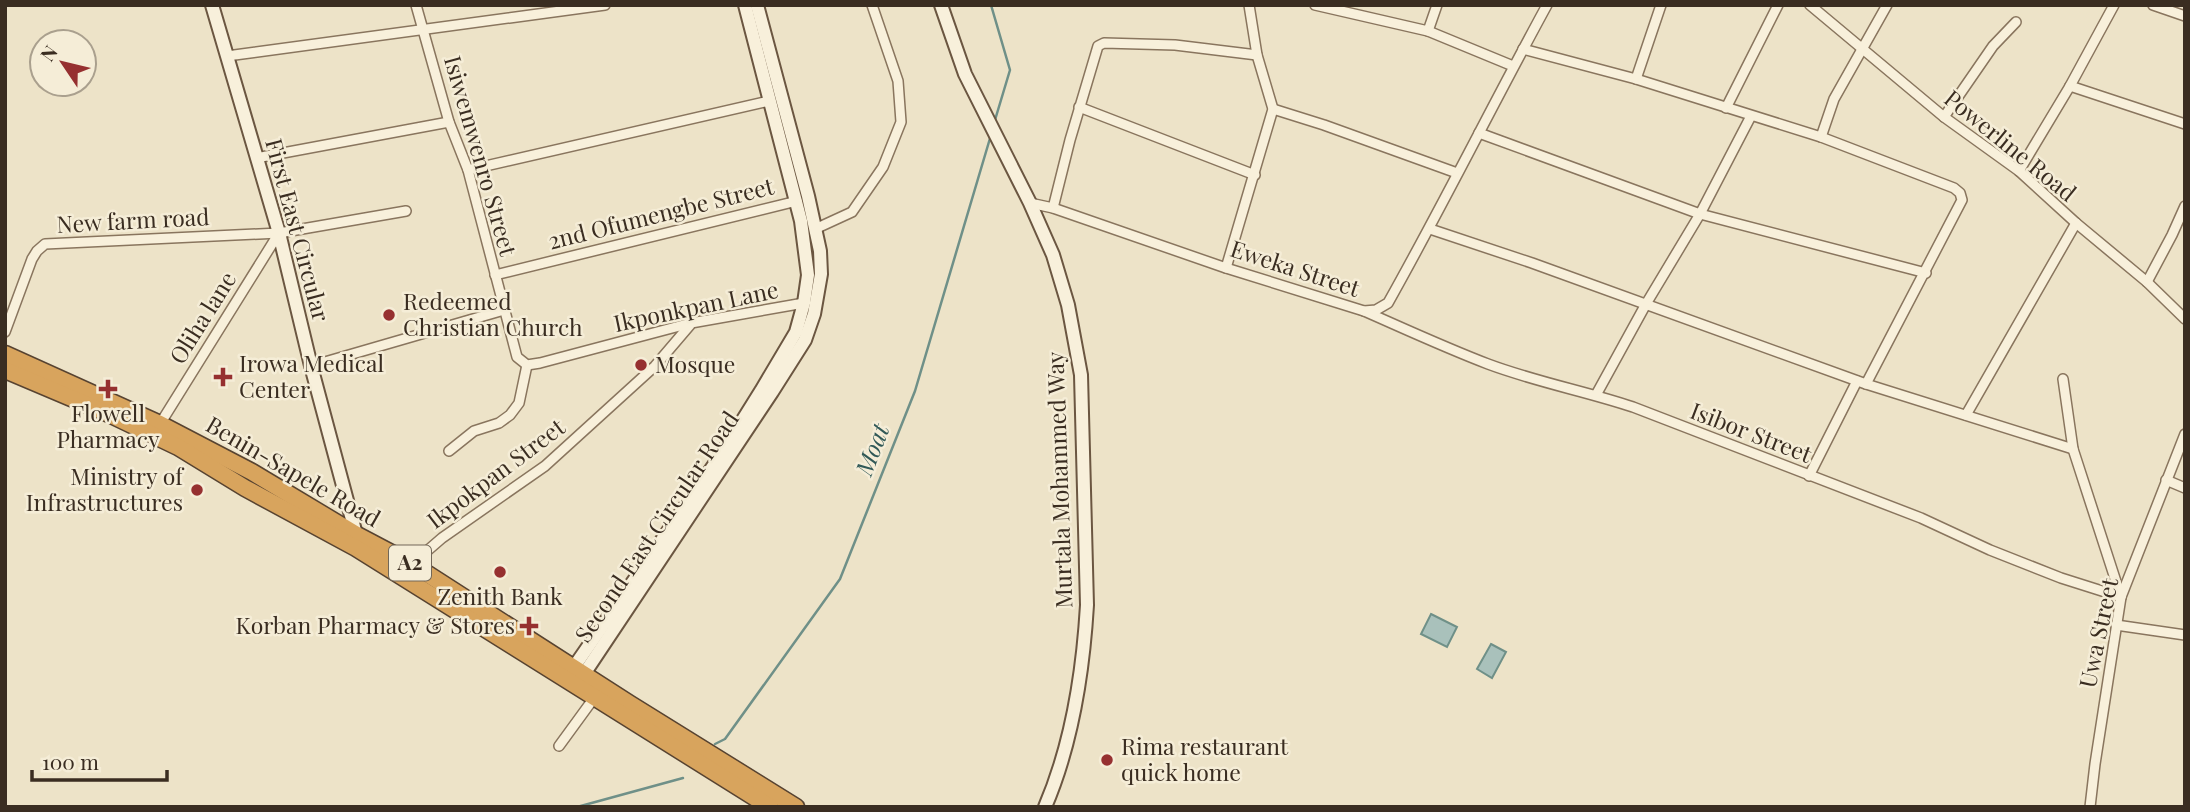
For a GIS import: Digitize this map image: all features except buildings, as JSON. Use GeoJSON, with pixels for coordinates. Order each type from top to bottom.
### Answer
{"type":"FeatureCollection","features":[{"type":"Feature","properties":{"kind":"highway","name":"Benin-Sapele Road"},"geometry":{"type":"LineString","coordinates":[[5,354],[160,424],[252,472],[594,698],[769,807]]}},
{"type":"Feature","properties":{"kind":"highway","name":"Benin-Sapele Road"},"geometry":{"type":"LineString","coordinates":[[5,370],[178,447],[245,488],[356,542],[412,564],[796,807]]}},
{"type":"Feature","properties":{"kind":"main road","name":"First East Circular"},"geometry":{"type":"LineString","coordinates":[[212,5],[279,233],[356,542]]}},
{"type":"Feature","properties":{"kind":"main road","name":"Second East Circular Road"},"geometry":{"type":"LineString","coordinates":[[579,670],[755,401],[796,332],[804,303],[808,275],[797,201],[745,5]]}},
{"type":"Feature","properties":{"kind":"main road","name":"Second East Circular Road"},"geometry":{"type":"LineString","coordinates":[[579,670],[729,460],[805,340],[814,314],[821,274],[820,251],[757,5]]}},
{"type":"Feature","properties":{"kind":"main road","name":"Murtala Mohammed Way"},"geometry":{"type":"LineString","coordinates":[[941,5],[965,74],[1030,203],[1053,256],[1068,306],[1081,376],[1087,605],[1085,638],[1076,706],[1057,779],[1045,807]]}},
{"type":"Feature","properties":{"kind":"street","name":"Isiwemwenro Street"},"geometry":{"type":"LineString","coordinates":[[416,5],[449,122],[468,170],[517,358],[527,365]]}},
{"type":"Feature","properties":{"kind":"street"},"geometry":{"type":"LineString","coordinates":[[227,57],[605,5]]}},
{"type":"Feature","properties":{"kind":"street"},"geometry":{"type":"LineString","coordinates":[[815,229],[852,212],[883,167],[901,122],[898,81],[872,5]]}},
{"type":"Feature","properties":{"kind":"street"},"geometry":{"type":"LineString","coordinates":[[1226,268],[1273,109],[1257,55],[1249,5]]}},
{"type":"Feature","properties":{"kind":"street"},"geometry":{"type":"LineString","coordinates":[[1315,5],[1428,31],[1513,66]]}},
{"type":"Feature","properties":{"kind":"street"},"geometry":{"type":"LineString","coordinates":[[1428,31],[1437,5]]}},
{"type":"Feature","properties":{"kind":"street","name":"Eweka Street"},"geometry":{"type":"LineString","coordinates":[[1030,203],[1053,208],[1226,268],[1364,311],[1376,310],[1388,303],[1430,229],[1547,5]]}},
{"type":"Feature","properties":{"kind":"street"},"geometry":{"type":"LineString","coordinates":[[1636,79],[1661,5]]}},
{"type":"Feature","properties":{"kind":"street"},"geometry":{"type":"LineString","coordinates":[[1726,108],[1778,5]]}},
{"type":"Feature","properties":{"kind":"street","name":"Powerline Road"},"geometry":{"type":"LineString","coordinates":[[1810,5],[1944,117],[2019,171],[2147,282],[2185,319]]}},
{"type":"Feature","properties":{"kind":"street"},"geometry":{"type":"LineString","coordinates":[[1821,136],[1834,99],[1886,5]]}},
{"type":"Feature","properties":{"kind":"street"},"geometry":{"type":"LineString","coordinates":[[2019,171],[2114,5]]}},
{"type":"Feature","properties":{"kind":"street"},"geometry":{"type":"LineString","coordinates":[[2153,5],[2185,16]]}},
{"type":"Feature","properties":{"kind":"street"},"geometry":{"type":"LineString","coordinates":[[1944,117],[1993,47],[2016,22]]}},
{"type":"Feature","properties":{"kind":"street"},"geometry":{"type":"LineString","coordinates":[[1053,208],[1094,54],[1100,44],[1175,45],[1257,55]]}},
{"type":"Feature","properties":{"kind":"street"},"geometry":{"type":"LineString","coordinates":[[1523,49],[1636,79],[1821,136],[1954,188],[1960,193],[1962,200],[1926,273],[1809,476]]}},
{"type":"Feature","properties":{"kind":"street"},"geometry":{"type":"LineString","coordinates":[[2070,86],[2185,124]]}},
{"type":"Feature","properties":{"kind":"street"},"geometry":{"type":"LineString","coordinates":[[468,170],[769,101]]}},
{"type":"Feature","properties":{"kind":"street"},"geometry":{"type":"LineString","coordinates":[[1079,107],[1255,175]]}},
{"type":"Feature","properties":{"kind":"street"},"geometry":{"type":"LineString","coordinates":[[1273,109],[1457,173]]}},
{"type":"Feature","properties":{"kind":"street"},"geometry":{"type":"LineString","coordinates":[[1596,394],[1700,214],[1751,116]]}},
{"type":"Feature","properties":{"kind":"street"},"geometry":{"type":"LineString","coordinates":[[256,158],[449,122]]}},
{"type":"Feature","properties":{"kind":"street"},"geometry":{"type":"LineString","coordinates":[[1479,133],[1700,214],[1926,273]]}},
{"type":"Feature","properties":{"kind":"street","name":"2nd Ofumengbe Street"},"geometry":{"type":"LineString","coordinates":[[495,275],[797,201]]}},
{"type":"Feature","properties":{"kind":"street"},"geometry":{"type":"LineString","coordinates":[[2147,282],[2185,206]]}},
{"type":"Feature","properties":{"kind":"street","name":"New farm road"},"geometry":{"type":"LineString","coordinates":[[5,332],[32,259],[45,244],[279,233],[406,211]]}},
{"type":"Feature","properties":{"kind":"street"},"geometry":{"type":"LineString","coordinates":[[1966,415],[2076,223]]}},
{"type":"Feature","properties":{"kind":"street"},"geometry":{"type":"LineString","coordinates":[[1430,229],[1861,382],[2073,449]]}},
{"type":"Feature","properties":{"kind":"street","name":"Oliha lane"},"geometry":{"type":"LineString","coordinates":[[160,424],[279,233]]}},
{"type":"Feature","properties":{"kind":"street","name":"Ikponkpan Lane"},"geometry":{"type":"LineString","coordinates":[[527,365],[691,323],[804,303]]}},
{"type":"Feature","properties":{"kind":"street"},"geometry":{"type":"LineString","coordinates":[[311,366],[504,310]]}},
{"type":"Feature","properties":{"kind":"street","name":"Isibor Street"},"geometry":{"type":"LineString","coordinates":[[1364,311],[1488,364],[1537,380],[1596,394],[1921,518],[1990,550],[2049,573],[2121,597]]}},
{"type":"Feature","properties":{"kind":"street","name":"Ikpokpan Street"},"geometry":{"type":"LineString","coordinates":[[412,564],[442,538],[545,466],[656,366],[691,323]]}},
{"type":"Feature","properties":{"kind":"street"},"geometry":{"type":"LineString","coordinates":[[449,451],[474,431],[499,423],[510,415],[519,403],[527,365]]}},
{"type":"Feature","properties":{"kind":"street"},"geometry":{"type":"LineString","coordinates":[[2063,379],[2073,449],[2121,597]]}},
{"type":"Feature","properties":{"kind":"street","name":"Uwa Street"},"geometry":{"type":"LineString","coordinates":[[2090,807],[2121,597],[2185,434]]}},
{"type":"Feature","properties":{"kind":"street"},"geometry":{"type":"LineString","coordinates":[[2166,480],[2185,488]]}},
{"type":"Feature","properties":{"kind":"street"},"geometry":{"type":"LineString","coordinates":[[2116,625],[2185,635]]}},
{"type":"Feature","properties":{"kind":"street"},"geometry":{"type":"LineString","coordinates":[[559,746],[594,698]]}},
{"type":"Feature","properties":{"kind":"water"},"geometry":{"type":"Polygon","coordinates":[[[1431,614],[1457,627],[1447,647],[1421,634],[1431,614]]]}},
{"type":"Feature","properties":{"kind":"water"},"geometry":{"type":"Polygon","coordinates":[[[1491,644],[1506,652],[1492,678],[1477,669],[1491,644]]]}},
{"type":"Feature","properties":{"kind":"waterway","name":"Moat"},"geometry":{"type":"LineString","coordinates":[[991,5],[1010,70],[995,120]]}},
{"type":"Feature","properties":{"kind":"waterway","name":"Moat"},"geometry":{"type":"LineString","coordinates":[[715,744],[725,739],[840,579],[915,391],[991,135]]}},
{"type":"Feature","properties":{"kind":"waterway","name":"Moat"},"geometry":{"type":"LineString","coordinates":[[577,807],[683,778]]}},
{"type":"Feature","properties":{"kind":"place","name":"Redeemed Christian Church"},"geometry":{"type":"Point","coordinates":[389,315]}},
{"type":"Feature","properties":{"kind":"place","name":"Mosque"},"geometry":{"type":"Point","coordinates":[641,365]}},
{"type":"Feature","properties":{"kind":"place","name":"Irowa Medical Center"},"geometry":{"type":"Point","coordinates":[223,377]}},
{"type":"Feature","properties":{"kind":"place","name":"Flowell Pharmacy"},"geometry":{"type":"Point","coordinates":[108,389]}},
{"type":"Feature","properties":{"kind":"place","name":"Ministry of Infrastructures"},"geometry":{"type":"Point","coordinates":[197,490]}},
{"type":"Feature","properties":{"kind":"place","name":"Zenith Bank"},"geometry":{"type":"Point","coordinates":[500,572]}},
{"type":"Feature","properties":{"kind":"place","name":"Korban Pharmacy & Stores"},"geometry":{"type":"Point","coordinates":[529,626]}},
{"type":"Feature","properties":{"kind":"place","name":"Rima restaurant quick home"},"geometry":{"type":"Point","coordinates":[1107,760]}}]}
